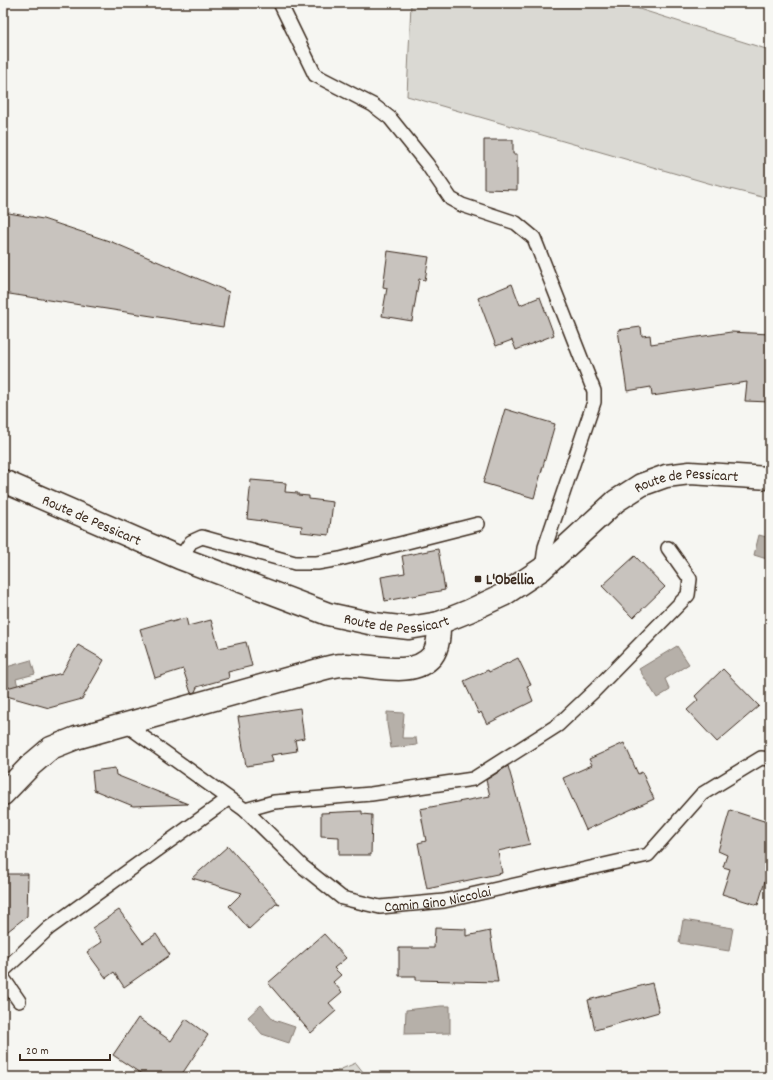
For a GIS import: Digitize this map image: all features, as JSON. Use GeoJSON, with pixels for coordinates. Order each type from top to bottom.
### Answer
{"type":"FeatureCollection","features":[{"type":"Feature","properties":{"kind":"street","name":"Route de Pessicart"},"geometry":{"type":"LineString","coordinates":[[3,481],[180,558],[328,614],[374,624],[409,628],[439,623],[470,611],[503,594],[542,569],[616,501],[641,485],[666,476],[690,473],[770,478]]}},
{"type":"Feature","properties":{"kind":"street"},"geometry":{"type":"LineString","coordinates":[[3,794],[31,765],[51,748],[76,738],[182,707],[329,667],[343,665],[404,670],[424,663],[433,655],[438,641],[439,623]]}},
{"type":"Feature","properties":{"kind":"lane"},"geometry":{"type":"LineString","coordinates":[[280,3],[315,75],[373,105],[390,118],[427,164],[451,199],[462,205],[516,223],[534,238],[594,392],[594,402],[545,548],[542,569]]}},
{"type":"Feature","properties":{"kind":"lane"},"geometry":{"type":"LineString","coordinates":[[180,558],[191,542],[202,537],[294,563],[317,563],[340,559],[478,524]]}},
{"type":"Feature","properties":{"kind":"lane"},"geometry":{"type":"LineString","coordinates":[[245,810],[274,802],[371,794],[473,779],[558,725],[594,691],[688,595],[690,579],[668,548]]}},
{"type":"Feature","properties":{"kind":"lane","name":"Camin Gino Niccolai"},"geometry":{"type":"LineString","coordinates":[[125,724],[245,810],[302,866],[342,898],[380,907],[444,902],[648,855],[702,794],[761,758],[770,759]]}},
{"type":"Feature","properties":{"kind":"lane"},"geometry":{"type":"LineString","coordinates":[[3,971],[49,928],[228,799]]}},
{"type":"Feature","properties":{"kind":"lane"},"geometry":{"type":"LineString","coordinates":[[3,978],[19,1001]]}},
{"type":"Feature","properties":{"kind":"shaded area"},"geometry":{"type":"Polygon","coordinates":[[[411,3],[620,3],[766,49],[770,4],[770,199],[722,187],[407,96],[411,3]]]}},
{"type":"Feature","properties":{"kind":"shaded area"},"geometry":{"type":"Polygon","coordinates":[[[759,535],[770,538],[770,560],[754,555],[759,535]]]}},
{"type":"Feature","properties":{"kind":"shaded area"},"geometry":{"type":"Polygon","coordinates":[[[677,646],[689,664],[665,679],[670,690],[657,698],[639,669],[677,646]]]}},
{"type":"Feature","properties":{"kind":"shaded area"},"geometry":{"type":"Polygon","coordinates":[[[31,660],[35,674],[16,679],[20,693],[3,697],[3,668],[31,660]]]}},
{"type":"Feature","properties":{"kind":"shaded area"},"geometry":{"type":"Polygon","coordinates":[[[387,712],[404,713],[402,738],[416,738],[417,745],[391,748],[387,724],[387,712]]]}},
{"type":"Feature","properties":{"kind":"shaded area"},"geometry":{"type":"Polygon","coordinates":[[[683,920],[733,928],[729,951],[679,943],[683,920]]]}},
{"type":"Feature","properties":{"kind":"shaded area"},"geometry":{"type":"Polygon","coordinates":[[[261,1005],[274,1020],[295,1027],[289,1043],[262,1034],[248,1017],[261,1005]]]}},
{"type":"Feature","properties":{"kind":"shaded area"},"geometry":{"type":"Polygon","coordinates":[[[450,1006],[450,1033],[405,1034],[406,1010],[450,1006]]]}},
{"type":"Feature","properties":{"kind":"shaded area"},"geometry":{"type":"Polygon","coordinates":[[[356,1063],[367,1077],[322,1077],[356,1063]]]}},
{"type":"Feature","properties":{"kind":"building"},"geometry":{"type":"Polygon","coordinates":[[[484,140],[513,140],[513,154],[517,154],[517,190],[484,189],[484,140]]]}},
{"type":"Feature","properties":{"kind":"building"},"geometry":{"type":"Polygon","coordinates":[[[3,212],[43,219],[112,242],[229,292],[223,327],[3,293],[3,212]]]}},
{"type":"Feature","properties":{"kind":"building"},"geometry":{"type":"Polygon","coordinates":[[[388,251],[429,257],[425,280],[419,279],[412,321],[382,316],[387,288],[383,287],[388,251]]]}},
{"type":"Feature","properties":{"kind":"building"},"geometry":{"type":"Polygon","coordinates":[[[512,284],[520,305],[540,297],[554,335],[516,350],[512,340],[496,346],[478,298],[512,284]]]}},
{"type":"Feature","properties":{"kind":"building"},"geometry":{"type":"Polygon","coordinates":[[[641,327],[642,336],[650,335],[651,344],[731,332],[770,334],[770,402],[745,401],[747,382],[652,396],[651,387],[627,391],[618,330],[641,327]]]}},
{"type":"Feature","properties":{"kind":"building"},"geometry":{"type":"Polygon","coordinates":[[[505,409],[555,424],[534,498],[483,483],[505,409]]]}},
{"type":"Feature","properties":{"kind":"building"},"geometry":{"type":"Polygon","coordinates":[[[251,480],[286,483],[285,492],[309,496],[309,499],[333,502],[329,535],[301,532],[302,526],[247,519],[251,480]]]}},
{"type":"Feature","properties":{"kind":"building"},"geometry":{"type":"Polygon","coordinates":[[[438,549],[445,590],[385,601],[381,577],[405,573],[402,556],[438,549]]]}},
{"type":"Feature","properties":{"kind":"building"},"geometry":{"type":"Polygon","coordinates":[[[635,556],[665,587],[633,618],[602,586],[635,556]]]}},
{"type":"Feature","properties":{"kind":"building"},"geometry":{"type":"Polygon","coordinates":[[[186,618],[188,626],[211,620],[219,648],[246,642],[252,666],[228,672],[229,678],[197,687],[195,692],[191,693],[183,669],[155,678],[140,629],[171,620],[172,622],[186,618]]]}},
{"type":"Feature","properties":{"kind":"building"},"geometry":{"type":"Polygon","coordinates":[[[78,645],[104,660],[82,699],[49,708],[3,695],[3,689],[62,673],[78,645]]]}},
{"type":"Feature","properties":{"kind":"building"},"geometry":{"type":"Polygon","coordinates":[[[518,658],[531,685],[527,686],[533,701],[487,724],[481,712],[479,714],[464,681],[488,670],[489,672],[518,658]]]}},
{"type":"Feature","properties":{"kind":"building"},"geometry":{"type":"Polygon","coordinates":[[[723,669],[759,706],[717,742],[687,710],[698,700],[695,696],[723,669]]]}},
{"type":"Feature","properties":{"kind":"building"},"geometry":{"type":"Polygon","coordinates":[[[300,708],[304,738],[295,740],[297,751],[271,755],[273,762],[246,766],[238,717],[300,708]]]}},
{"type":"Feature","properties":{"kind":"building"},"geometry":{"type":"Polygon","coordinates":[[[624,743],[638,774],[642,772],[654,799],[586,830],[563,778],[592,765],[589,759],[624,743]]]}},
{"type":"Feature","properties":{"kind":"building"},"geometry":{"type":"Polygon","coordinates":[[[508,766],[530,844],[498,851],[502,873],[427,889],[418,843],[426,841],[420,809],[490,796],[486,780],[508,766]]]}},
{"type":"Feature","properties":{"kind":"building"},"geometry":{"type":"Polygon","coordinates":[[[115,768],[116,775],[188,804],[133,806],[94,790],[92,771],[115,768]]]}},
{"type":"Feature","properties":{"kind":"building"},"geometry":{"type":"Polygon","coordinates":[[[730,810],[770,823],[770,864],[758,905],[722,894],[730,869],[723,867],[727,855],[718,851],[730,810]]]}},
{"type":"Feature","properties":{"kind":"building"},"geometry":{"type":"Polygon","coordinates":[[[362,811],[362,814],[372,815],[371,855],[339,855],[339,837],[321,836],[321,813],[362,811]]]}},
{"type":"Feature","properties":{"kind":"building"},"geometry":{"type":"Polygon","coordinates":[[[228,846],[280,905],[276,904],[249,929],[229,906],[242,893],[192,878],[228,846]]]}},
{"type":"Feature","properties":{"kind":"building"},"geometry":{"type":"Polygon","coordinates":[[[3,874],[28,874],[27,916],[3,935],[3,874]]]}},
{"type":"Feature","properties":{"kind":"building"},"geometry":{"type":"Polygon","coordinates":[[[119,910],[143,943],[156,934],[170,955],[124,987],[114,972],[106,978],[87,952],[102,942],[92,928],[119,910]]]}},
{"type":"Feature","properties":{"kind":"building"},"geometry":{"type":"Polygon","coordinates":[[[435,928],[466,929],[466,936],[490,931],[498,982],[416,980],[416,976],[399,976],[399,948],[434,948],[435,928]]]}},
{"type":"Feature","properties":{"kind":"building"},"geometry":{"type":"Polygon","coordinates":[[[324,934],[346,958],[334,968],[341,975],[333,982],[342,992],[329,1003],[336,1011],[311,1033],[268,983],[324,934]]]}},
{"type":"Feature","properties":{"kind":"building"},"geometry":{"type":"Polygon","coordinates":[[[652,983],[659,1012],[595,1030],[588,1000],[652,983]]]}},
{"type":"Feature","properties":{"kind":"building"},"geometry":{"type":"Polygon","coordinates":[[[138,1018],[171,1041],[186,1019],[208,1035],[180,1077],[146,1077],[113,1055],[138,1018]]]}},
{"type":"Feature","properties":{"kind":"place","name":"L'Obellia"},"geometry":{"type":"Point","coordinates":[478,579]}}]}
